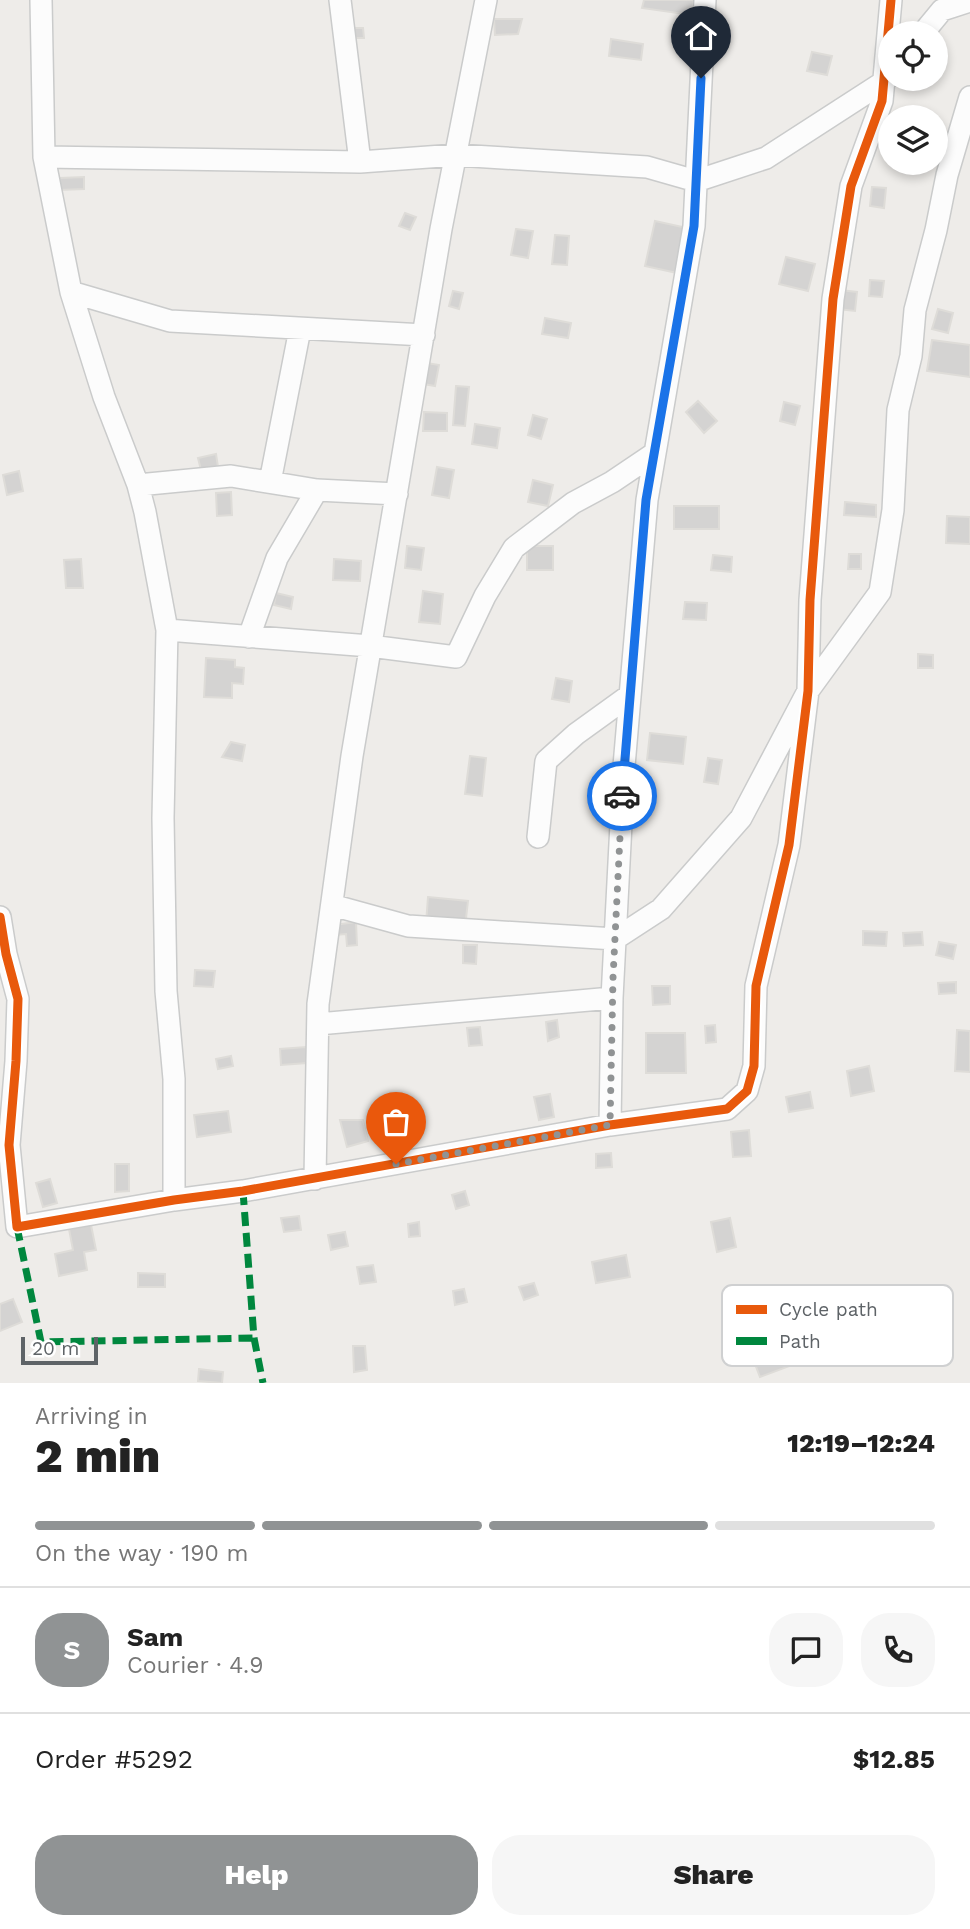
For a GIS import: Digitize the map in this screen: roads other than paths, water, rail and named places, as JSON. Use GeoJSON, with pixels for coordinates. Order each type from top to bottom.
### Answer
{"type":"FeatureCollection","features":[{"type":"Feature","properties":{"kind":"street"},"geometry":{"type":"LineString","coordinates":[[41,0],[44,157],[71,292],[104,397],[138,485],[167,630],[163,818],[166,991],[174,1079],[174,1200]]}},
{"type":"Feature","properties":{"kind":"street"},"geometry":{"type":"LineString","coordinates":[[340,0],[360,162]]}},
{"type":"Feature","properties":{"kind":"street"},"geometry":{"type":"LineString","coordinates":[[315,1179],[318,1004],[352,756],[424,335],[486,0]]}},
{"type":"Feature","properties":{"kind":"street"},"geometry":{"type":"LineString","coordinates":[[610,1125],[612,998],[624,766],[646,500],[694,226],[705,0]]}},
{"type":"Feature","properties":{"kind":"street"},"geometry":{"type":"LineString","coordinates":[[890,21],[891,0]]}},
{"type":"Feature","properties":{"kind":"street"},"geometry":{"type":"LineString","coordinates":[[933,21],[942,10],[970,1]]}},
{"type":"Feature","properties":{"kind":"street"},"geometry":{"type":"LineString","coordinates":[[44,157],[360,162],[456,155],[646,167],[696,181],[766,158],[878,84]]}},
{"type":"Feature","properties":{"kind":"street"},"geometry":{"type":"LineString","coordinates":[[0,917],[18,999],[9,1146],[17,1227],[315,1179],[610,1125],[727,1109],[747,1091],[754,1066],[756,986],[789,845],[808,691],[810,600],[833,299],[852,187],[884,91]]}},
{"type":"Feature","properties":{"kind":"street"},"geometry":{"type":"LineString","coordinates":[[331,909],[339,907],[408,926],[615,939],[661,909],[741,818],[808,691],[880,593],[894,510],[898,410],[911,356],[915,310],[947,175],[970,97]]}},
{"type":"Feature","properties":{"kind":"street"},"geometry":{"type":"LineString","coordinates":[[71,292],[170,321],[424,335]]}},
{"type":"Feature","properties":{"kind":"street"},"geometry":{"type":"LineString","coordinates":[[270,482],[300,329]]}},
{"type":"Feature","properties":{"kind":"street"},"geometry":{"type":"LineString","coordinates":[[167,630],[370,646],[456,656],[485,596],[514,548],[573,503],[612,482],[654,453]]}},
{"type":"Feature","properties":{"kind":"street"},"geometry":{"type":"LineString","coordinates":[[138,485],[230,476],[317,490],[397,494]]}},
{"type":"Feature","properties":{"kind":"street"},"geometry":{"type":"LineString","coordinates":[[249,637],[277,558],[317,490]]}},
{"type":"Feature","properties":{"kind":"street"},"geometry":{"type":"LineString","coordinates":[[538,837],[546,761],[576,734],[630,695]]}},
{"type":"Feature","properties":{"kind":"street"},"geometry":{"type":"LineString","coordinates":[[318,1024],[612,998]]}}]}
